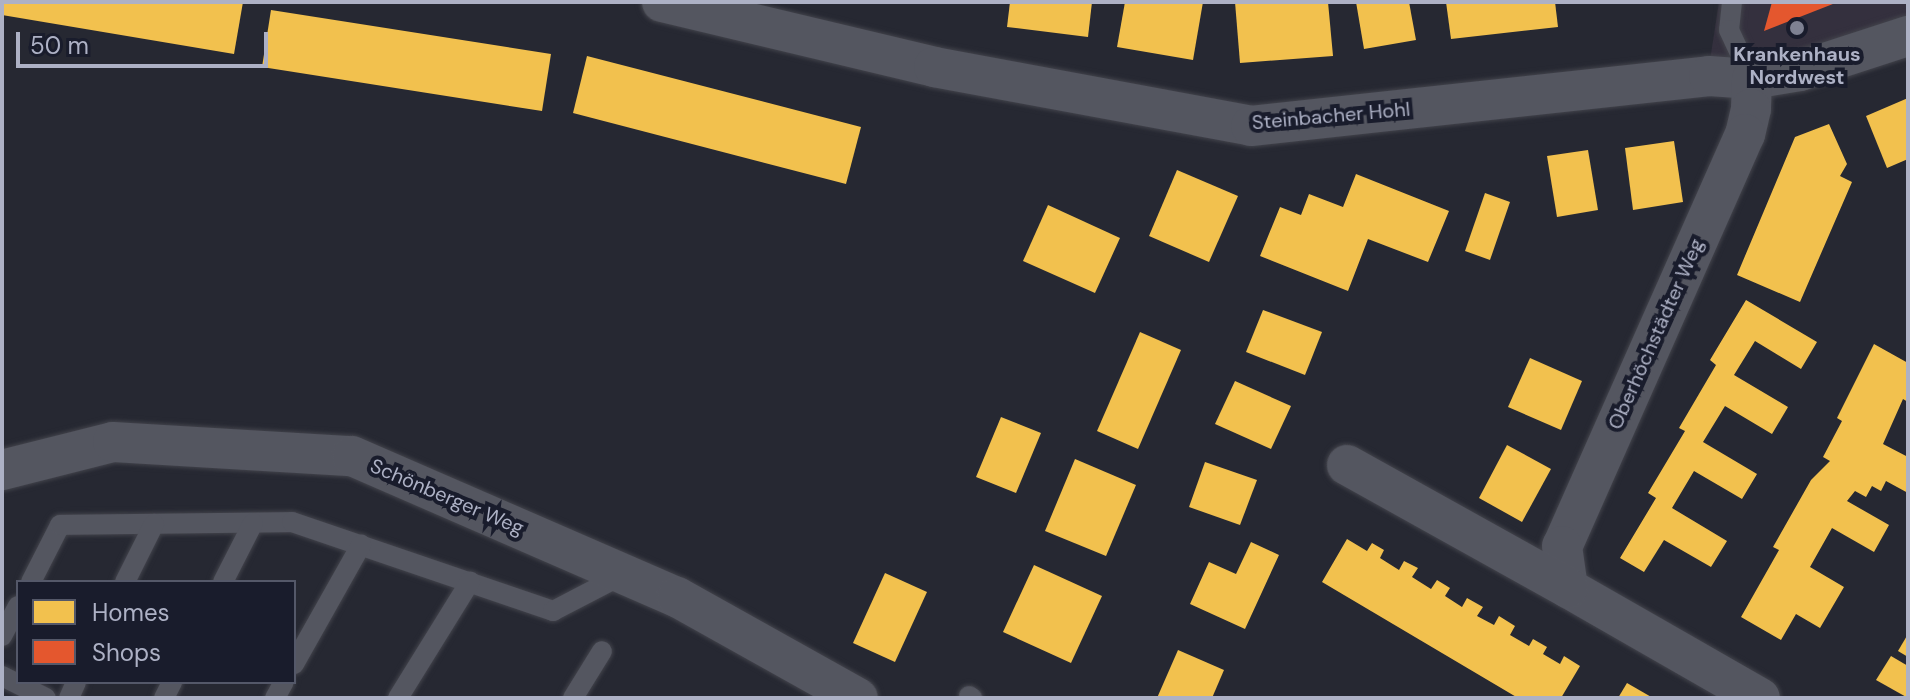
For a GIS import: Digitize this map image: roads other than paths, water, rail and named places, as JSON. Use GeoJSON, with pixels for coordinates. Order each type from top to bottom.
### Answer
{"type":"FeatureCollection","features":[{"type":"Feature","properties":{"kind":"street","name":"Steinbacher Hohl"},"geometry":{"type":"LineString","coordinates":[[662,2],[934,67],[1251,126],[1709,76],[1752,79],[1800,71],[1908,36]]}},
{"type":"Feature","properties":{"kind":"street","name":"Oberhöchstädter Weg"},"geometry":{"type":"LineString","coordinates":[[1568,588],[1562,546],[1745,134],[1751,109],[1752,79]]}},
{"type":"Feature","properties":{"kind":"street","name":"Schönberger Weg"},"geometry":{"type":"LineString","coordinates":[[2,470],[113,442],[352,456],[677,597],[858,698]]}},
{"type":"Feature","properties":{"kind":"street"},"geometry":{"type":"LineString","coordinates":[[1347,465],[1760,698]]}},
{"type":"Feature","properties":{"kind":"lane"},"geometry":{"type":"LineString","coordinates":[[1732,2],[1729,30],[1752,79]]}},
{"type":"Feature","properties":{"kind":"lane"},"geometry":{"type":"LineString","coordinates":[[32,580],[60,525],[292,522],[553,611],[624,574]]}},
{"type":"Feature","properties":{"kind":"lane"},"geometry":{"type":"LineString","coordinates":[[224,580],[253,523]]}},
{"type":"Feature","properties":{"kind":"lane"},"geometry":{"type":"LineString","coordinates":[[126,580],[154,524]]}},
{"type":"Feature","properties":{"kind":"lane"},"geometry":{"type":"LineString","coordinates":[[296,660],[361,545]]}},
{"type":"Feature","properties":{"kind":"lane"},"geometry":{"type":"LineString","coordinates":[[398,698],[470,582]]}},
{"type":"Feature","properties":{"kind":"lane"},"geometry":{"type":"LineString","coordinates":[[2,636],[16,610]]}},
{"type":"Feature","properties":{"kind":"lane"},"geometry":{"type":"LineString","coordinates":[[573,698],[602,651]]}},
{"type":"Feature","properties":{"kind":"lane"},"geometry":{"type":"LineString","coordinates":[[18,684],[46,698]]}},
{"type":"Feature","properties":{"kind":"place","name":"Krankenhaus Nordwest"},"geometry":{"type":"Point","coordinates":[1797,28]}}]}
